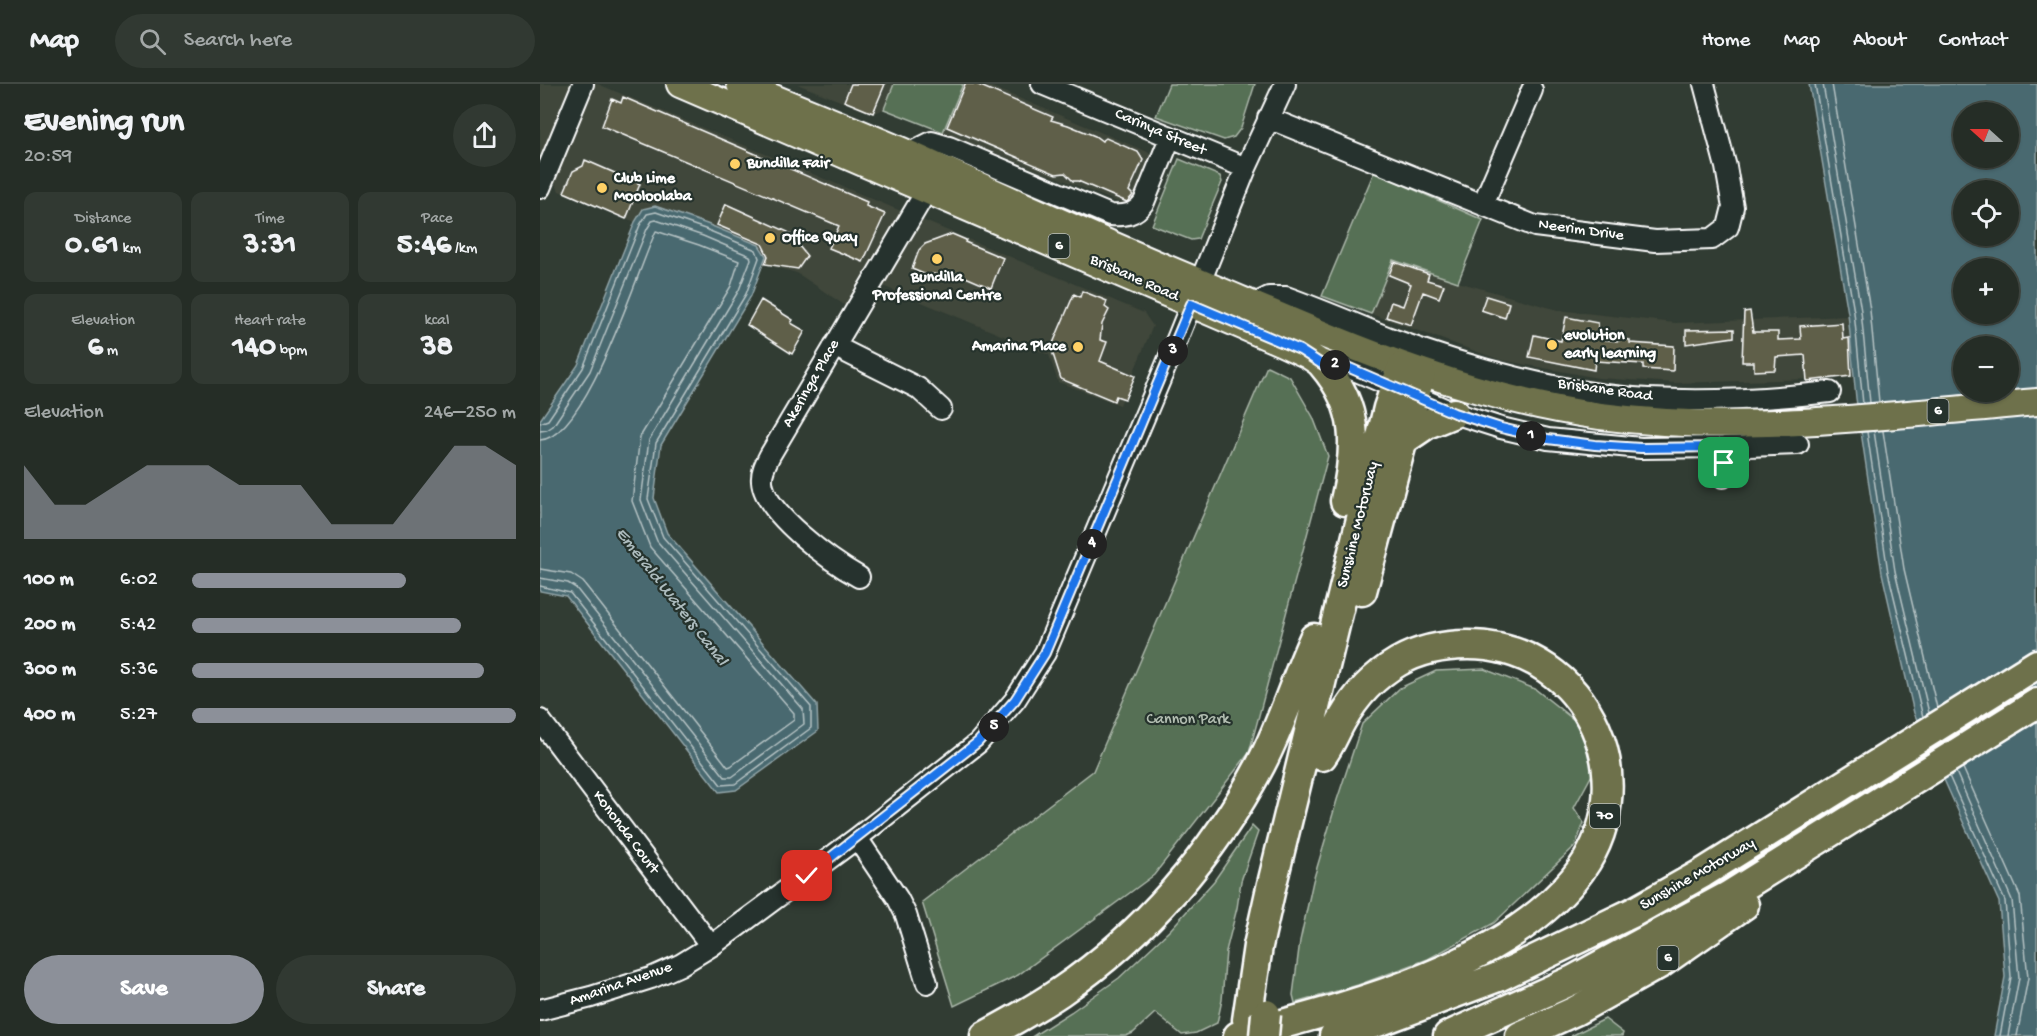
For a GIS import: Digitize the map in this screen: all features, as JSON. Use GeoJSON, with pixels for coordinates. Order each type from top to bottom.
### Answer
{"type":"FeatureCollection","features":[{"type":"Feature","properties":{"kind":"highway","name":"6"},"geometry":{"type":"LineString","coordinates":[[1265,914],[1264,885],[1311,664],[1314,638],[1353,468],[1353,426],[1340,387],[1323,365]]}},
{"type":"Feature","properties":{"kind":"highway","name":"Sunshine Motorway"},"geometry":{"type":"LineString","coordinates":[[1252,1028],[1279,933],[1322,756],[1326,726],[1402,441],[1408,380]]}},
{"type":"Feature","properties":{"kind":"highway","name":"Sunshine Motorway"},"geometry":{"type":"LineString","coordinates":[[1252,1028],[1258,946],[1365,498],[1388,408],[1408,380]]}},
{"type":"Feature","properties":{"kind":"highway"},"geometry":{"type":"LineString","coordinates":[[1402,441],[1427,424],[1454,413]]}},
{"type":"Feature","properties":{"kind":"highway"},"geometry":{"type":"LineString","coordinates":[[985,1036],[1044,1002],[1096,965],[1138,928],[1176,889],[1228,822],[1262,763],[1314,638]]}},
{"type":"Feature","properties":{"kind":"highway","name":"70"},"geometry":{"type":"LineString","coordinates":[[1252,1028],[1294,1021],[1373,996],[1446,968],[1501,941],[1548,906],[1574,879],[1590,855],[1600,834],[1606,810],[1608,782],[1602,744],[1582,703],[1555,675],[1534,661],[1517,653],[1497,648],[1477,645],[1449,646],[1420,653],[1398,662],[1365,688],[1350,706],[1332,743],[1322,756]]}},
{"type":"Feature","properties":{"kind":"highway","name":"Sunshine Motorway"},"geometry":{"type":"LineString","coordinates":[[1334,1036],[1498,977],[1632,913],[1703,873],[2037,664]]}},
{"type":"Feature","properties":{"kind":"highway","name":"Sunshine Motorway"},"geometry":{"type":"LineString","coordinates":[[1448,1036],[1508,1011],[1583,975],[1718,902],[2037,703]]}},
{"type":"Feature","properties":{"kind":"highway","name":"6"},"geometry":{"type":"LineString","coordinates":[[1520,1036],[1584,1006],[1661,963],[1779,879],[1796,854]]}},
{"type":"Feature","properties":{"kind":"main road","name":"Brisbane Road"},"geometry":{"type":"LineString","coordinates":[[680,84],[931,178],[1196,293],[1323,365]]}},
{"type":"Feature","properties":{"kind":"main road","name":"Brisbane Road"},"geometry":{"type":"LineString","coordinates":[[751,86],[908,154],[931,178]]}},
{"type":"Feature","properties":{"kind":"main road","name":"Brisbane Road"},"geometry":{"type":"LineString","coordinates":[[1196,293],[1253,305],[1408,380],[1514,388],[1597,416],[1738,425],[1838,420],[2037,402]]}},
{"type":"Feature","properties":{"kind":"street"},"geometry":{"type":"LineString","coordinates":[[540,188],[545,160],[583,84]]}},
{"type":"Feature","properties":{"kind":"street","name":"Carinya Street"},"geometry":{"type":"LineString","coordinates":[[1042,84],[1246,168]]}},
{"type":"Feature","properties":{"kind":"street"},"geometry":{"type":"LineString","coordinates":[[1196,293],[1246,168],[1285,84]]}},
{"type":"Feature","properties":{"kind":"street","name":"Neerim Drive"},"geometry":{"type":"LineString","coordinates":[[1268,118],[1535,226],[1655,241],[1712,239],[1728,227],[1733,207],[1726,167],[1704,84]]}},
{"type":"Feature","properties":{"kind":"street"},"geometry":{"type":"LineString","coordinates":[[1483,204],[1532,90]]}},
{"type":"Feature","properties":{"kind":"street"},"geometry":{"type":"LineString","coordinates":[[908,154],[932,142],[940,144],[1110,215],[1120,216],[1138,210],[1144,202],[1170,138]]}},
{"type":"Feature","properties":{"kind":"street","name":"Akeringa Place"},"geometry":{"type":"LineString","coordinates":[[859,577],[832,562],[795,529],[767,496],[761,479],[770,455],[931,178]]}},
{"type":"Feature","properties":{"kind":"street","name":"Amarina Avenue"},"geometry":{"type":"LineString","coordinates":[[540,1011],[651,978],[680,965],[711,946],[857,838],[978,742],[1001,717],[1045,653],[1196,293]]}},
{"type":"Feature","properties":{"kind":"street","name":"Brisbane Road"},"geometry":{"type":"LineString","coordinates":[[1253,305],[1269,297],[1286,297],[1514,388],[1579,390],[1647,399],[1728,399],[1830,392]]}},
{"type":"Feature","properties":{"kind":"street"},"geometry":{"type":"LineString","coordinates":[[834,346],[918,388],[941,409]]}},
{"type":"Feature","properties":{"kind":"street","name":"Brisbane Road"},"geometry":{"type":"LineString","coordinates":[[1323,365],[1345,366],[1408,380],[1454,413],[1501,428],[1548,439],[1641,448],[1798,444]]}},
{"type":"Feature","properties":{"kind":"street"},"geometry":{"type":"LineString","coordinates":[[1501,428],[1514,388]]}},
{"type":"Feature","properties":{"kind":"street","name":"Brisbane Road"},"geometry":{"type":"LineString","coordinates":[[1595,445],[1597,416]]}},
{"type":"Feature","properties":{"kind":"street"},"geometry":{"type":"LineString","coordinates":[[1723,447],[1723,477]]}},
{"type":"Feature","properties":{"kind":"street","name":"Kononda Court"},"geometry":{"type":"LineString","coordinates":[[540,720],[711,946]]}},
{"type":"Feature","properties":{"kind":"street"},"geometry":{"type":"LineString","coordinates":[[857,838],[898,899],[906,915],[927,983]]}},
{"type":"Feature","properties":{"kind":"shaded area"},"geometry":{"type":"Polygon","coordinates":[[[540,84],[598,84],[1144,313],[1153,326],[1120,405],[1058,382],[1049,355],[861,277],[847,307],[797,273],[763,264],[766,256],[759,245],[707,224],[655,206],[643,209],[635,222],[559,191],[540,153],[540,84]]]}},
{"type":"Feature","properties":{"kind":"shaded area"},"geometry":{"type":"Polygon","coordinates":[[[797,84],[894,84],[884,109],[873,114],[797,84]]]}},
{"type":"Feature","properties":{"kind":"shaded area"},"geometry":{"type":"Polygon","coordinates":[[[963,84],[985,84],[1155,155],[1132,208],[943,132],[963,84]]]}},
{"type":"Feature","properties":{"kind":"shaded area"},"geometry":{"type":"Polygon","coordinates":[[[1393,260],[1458,282],[1558,310],[1675,323],[1848,316],[1852,378],[1676,383],[1598,378],[1500,360],[1371,314],[1393,260]]]}},
{"type":"Feature","properties":{"kind":"green space"},"geometry":{"type":"Polygon","coordinates":[[[894,84],[963,84],[943,132],[884,109],[894,84]]]}},
{"type":"Feature","properties":{"kind":"green space"},"geometry":{"type":"Polygon","coordinates":[[[1169,84],[1255,84],[1241,128],[1234,137],[1224,140],[1156,116],[1169,84]]]}},
{"type":"Feature","properties":{"kind":"green space"},"geometry":{"type":"Polygon","coordinates":[[[1179,159],[1220,176],[1222,182],[1198,239],[1191,240],[1152,225],[1179,159]]]}},
{"type":"Feature","properties":{"kind":"green space"},"geometry":{"type":"Polygon","coordinates":[[[1374,172],[1483,220],[1458,282],[1393,260],[1371,314],[1322,296],[1374,172]]]}},
{"type":"Feature","properties":{"kind":"green space","name":"Cannon Park"},"geometry":{"type":"Polygon","coordinates":[[[1267,366],[1290,377],[1313,417],[1328,456],[1249,753],[1154,875],[1018,975],[954,1006],[922,902],[1093,771],[1267,366]]]}},
{"type":"Feature","properties":{"kind":"green space"},"geometry":{"type":"Polygon","coordinates":[[[1484,669],[1535,689],[1579,724],[1595,769],[1574,808],[1584,823],[1575,846],[1494,923],[1428,959],[1358,985],[1295,1003],[1293,995],[1300,941],[1313,881],[1362,724],[1400,688],[1436,671],[1484,669]]]}},
{"type":"Feature","properties":{"kind":"green space"},"geometry":{"type":"Polygon","coordinates":[[[1252,826],[1258,832],[1241,881],[1226,951],[1222,1000],[1217,1023],[1196,1033],[1182,1035],[1155,1013],[1133,1033],[1126,1036],[1033,1036],[1119,978],[1170,930],[1214,881],[1252,826]]]}},
{"type":"Feature","properties":{"kind":"green space"},"geometry":{"type":"Polygon","coordinates":[[[1605,1019],[1623,1033],[1622,1036],[1571,1036],[1605,1019]]]}},
{"type":"Feature","properties":{"kind":"water"},"geometry":{"type":"Polygon","coordinates":[[[1809,84],[2037,84],[2037,1036],[1994,1036],[2005,977],[1999,902],[1914,713],[1882,573],[1856,398],[1848,313],[1809,84]]]}},
{"type":"Feature","properties":{"kind":"water","name":"Emerald Waters Canal"},"geometry":{"type":"Polygon","coordinates":[[[655,206],[759,245],[766,256],[751,296],[661,445],[654,498],[667,533],[817,705],[818,731],[736,790],[719,792],[566,596],[540,591],[540,420],[578,365],[635,222],[643,209],[655,206]]]}},
{"type":"Feature","properties":{"kind":"building"},"geometry":{"type":"Polygon","coordinates":[[[851,84],[885,84],[873,113],[844,101],[851,84]]]}},
{"type":"Feature","properties":{"kind":"building"},"geometry":{"type":"Polygon","coordinates":[[[965,84],[976,84],[1053,117],[1051,120],[1095,136],[1102,141],[1106,138],[1138,152],[1143,160],[1129,191],[1133,195],[1127,202],[1078,181],[1073,181],[1065,173],[1056,174],[947,127],[965,84]]]}},
{"type":"Feature","properties":{"kind":"building","name":"Bundilla Fair"},"geometry":{"type":"Polygon","coordinates":[[[623,97],[867,202],[866,206],[885,214],[863,262],[829,248],[839,226],[602,126],[612,99],[621,103],[623,97]]]}},
{"type":"Feature","properties":{"kind":"building","name":"Club Lime Mooloolaba"},"geometry":{"type":"Polygon","coordinates":[[[585,160],[640,184],[626,219],[564,192],[573,171],[583,166],[585,160]]]}},
{"type":"Feature","properties":{"kind":"building","name":"Office Quay"},"geometry":{"type":"Polygon","coordinates":[[[726,204],[788,232],[807,256],[798,269],[765,264],[768,256],[762,244],[717,225],[726,204]]]}},
{"type":"Feature","properties":{"kind":"building"},"geometry":{"type":"Polygon","coordinates":[[[952,234],[1003,258],[991,288],[954,272],[952,276],[932,274],[931,277],[912,269],[919,250],[925,244],[952,234]]]}},
{"type":"Feature","properties":{"kind":"building"},"geometry":{"type":"Polygon","coordinates":[[[1394,262],[1429,274],[1427,280],[1444,285],[1439,298],[1423,292],[1411,325],[1386,317],[1391,302],[1403,306],[1411,284],[1389,275],[1394,262]]]}},
{"type":"Feature","properties":{"kind":"building","name":"Amarina Place"},"geometry":{"type":"Polygon","coordinates":[[[1082,291],[1107,301],[1105,307],[1109,310],[1102,324],[1100,340],[1107,342],[1100,361],[1135,376],[1125,399],[1116,396],[1114,401],[1061,379],[1051,348],[1074,294],[1080,297],[1082,291]]]}},
{"type":"Feature","properties":{"kind":"building"},"geometry":{"type":"Polygon","coordinates":[[[1486,296],[1509,303],[1505,318],[1481,310],[1486,296]]]}},
{"type":"Feature","properties":{"kind":"building"},"geometry":{"type":"Polygon","coordinates":[[[761,300],[793,320],[791,323],[805,331],[792,354],[747,325],[761,300]]]}},
{"type":"Feature","properties":{"kind":"building"},"geometry":{"type":"Polygon","coordinates":[[[1750,311],[1753,332],[1778,332],[1778,340],[1801,339],[1800,326],[1842,323],[1843,339],[1849,338],[1851,376],[1807,381],[1805,355],[1776,357],[1775,370],[1754,371],[1754,362],[1742,362],[1744,312],[1750,311]]]}},
{"type":"Feature","properties":{"kind":"building"},"geometry":{"type":"Polygon","coordinates":[[[1566,317],[1598,323],[1597,339],[1619,341],[1620,339],[1630,340],[1630,343],[1674,346],[1673,371],[1643,369],[1643,364],[1595,361],[1594,370],[1529,357],[1534,335],[1561,341],[1566,317]]]}},
{"type":"Feature","properties":{"kind":"building"},"geometry":{"type":"Polygon","coordinates":[[[1734,329],[1734,337],[1686,344],[1686,330],[1734,329]]]}},
{"type":"Feature","properties":{"kind":"place","name":"Bundilla Fair"},"geometry":{"type":"Point","coordinates":[735,164]}},
{"type":"Feature","properties":{"kind":"place","name":"Club Lime Mooloolaba"},"geometry":{"type":"Point","coordinates":[602,188]}},
{"type":"Feature","properties":{"kind":"place","name":"Office Quay"},"geometry":{"type":"Point","coordinates":[770,238]}},
{"type":"Feature","properties":{"kind":"place","name":"Bundilla Professional Centre"},"geometry":{"type":"Point","coordinates":[937,259]}},
{"type":"Feature","properties":{"kind":"place","name":"evolution early learning"},"geometry":{"type":"Point","coordinates":[1552,345]}},
{"type":"Feature","properties":{"kind":"place","name":"Amarina Place"},"geometry":{"type":"Point","coordinates":[1078,347]}},
{"type":"Feature","properties":{"kind":"route"},"geometry":{"type":"LineString","coordinates":[[807,876],[957,761],[994,726],[1032,675],[1045,653],[1064,610],[1191,304],[1300,350],[1323,365],[1345,366],[1387,382],[1454,413],[1501,428],[1548,439],[1595,445],[1641,448],[1723,447],[1724,463]]}}]}
